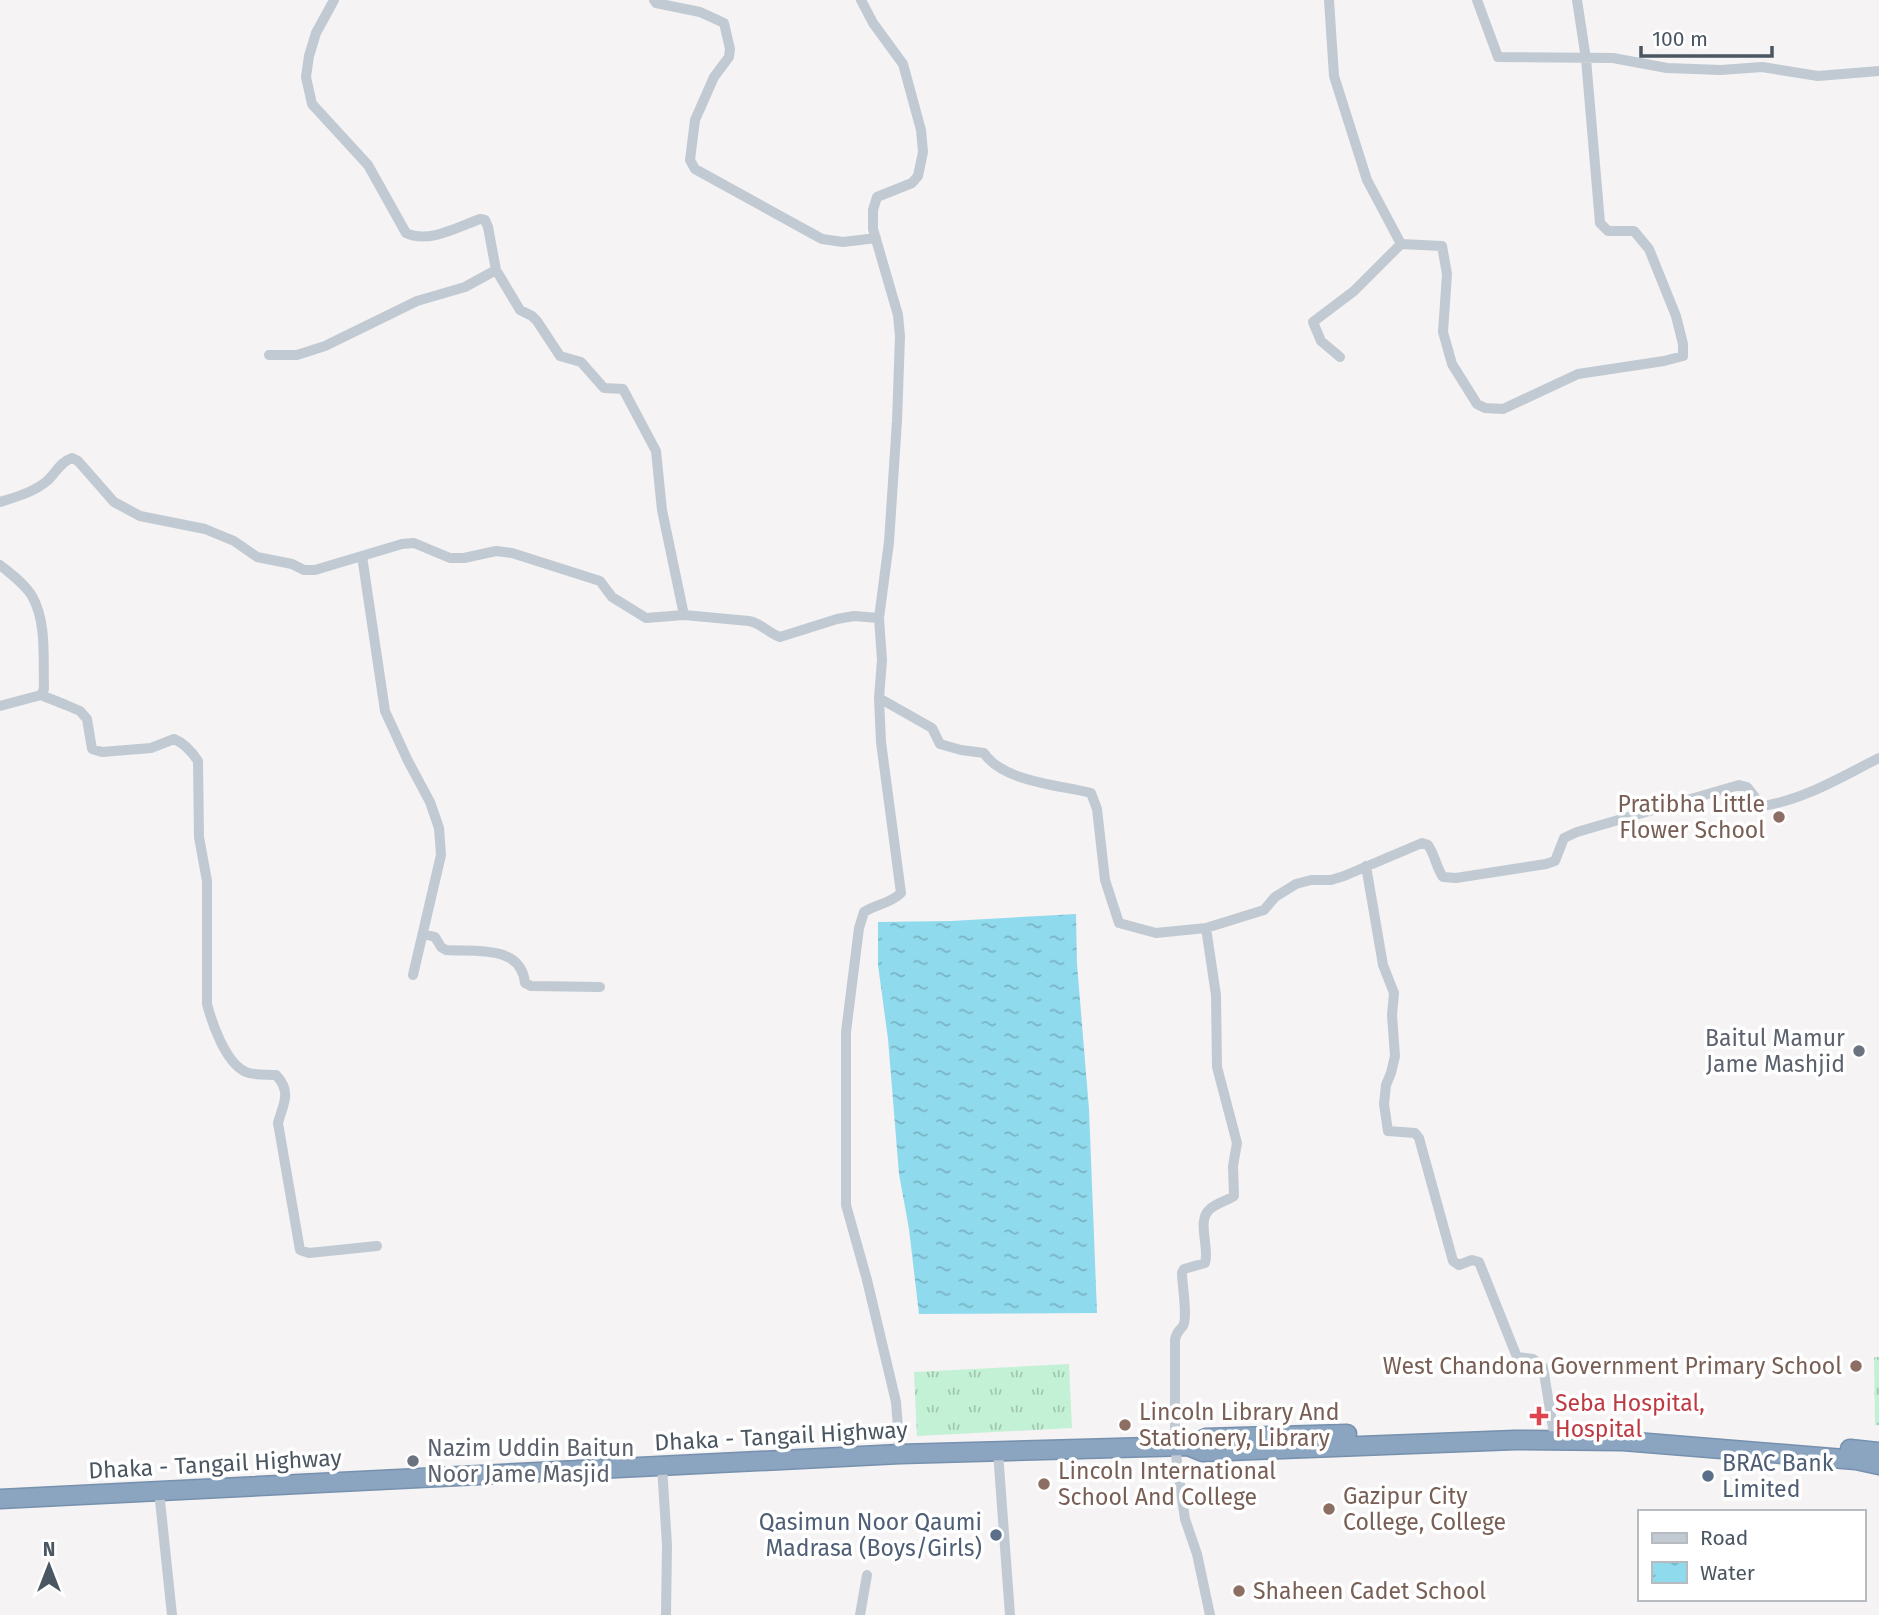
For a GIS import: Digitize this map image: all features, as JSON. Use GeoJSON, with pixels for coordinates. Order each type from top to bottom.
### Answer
{"type":"FeatureCollection","features":[{"type":"Feature","properties":{"kind":"highway","name":"Dhaka - Tangail Highway"},"geometry":{"type":"LineString","coordinates":[[1182,1447],[1206,1438],[1553,1428],[1612,1430],[1879,1452]]}},
{"type":"Feature","properties":{"kind":"highway","name":"Dhaka - Tangail Highway"},"geometry":{"type":"LineString","coordinates":[[0,1499],[900,1454],[1182,1447],[1203,1452],[1515,1440],[1623,1441],[1856,1460],[1879,1465]]}},
{"type":"Feature","properties":{"kind":"street"},"geometry":{"type":"LineString","coordinates":[[334,0],[316,33],[309,56],[306,77],[312,104],[368,165],[406,233],[415,238],[431,236],[480,219],[485,220],[496,270],[520,310],[537,321],[560,356],[581,362],[600,386],[623,389],[656,451],[662,510],[684,615]]}},
{"type":"Feature","properties":{"kind":"street"},"geometry":{"type":"LineString","coordinates":[[654,0],[656,3],[714,17],[724,23],[728,34],[729,57],[714,77],[695,120],[690,160],[695,169],[822,239],[844,242],[876,238]]}},
{"type":"Feature","properties":{"kind":"street"},"geometry":{"type":"LineString","coordinates":[[862,0],[873,23],[903,64],[921,130],[923,152],[918,176],[912,183],[877,197],[873,210],[873,229],[898,315],[900,336],[889,542],[879,618],[882,660],[879,698],[881,742],[901,893],[893,901],[872,906],[863,912],[846,1032],[846,1205],[896,1402],[900,1454]]}},
{"type":"Feature","properties":{"kind":"street"},"geometry":{"type":"LineString","coordinates":[[1329,0],[1334,76],[1367,180],[1401,244]]}},
{"type":"Feature","properties":{"kind":"street"},"geometry":{"type":"LineString","coordinates":[[1477,0],[1498,57],[1613,58],[1667,68],[1721,70],[1762,67],[1818,76],[1879,71]]}},
{"type":"Feature","properties":{"kind":"street"},"geometry":{"type":"LineString","coordinates":[[1340,357],[1321,341],[1313,321],[1354,291],[1401,244],[1442,246],[1447,274],[1443,332],[1452,364],[1477,404],[1485,408],[1503,409],[1578,374],[1664,362],[1683,356],[1676,316],[1649,248],[1634,231],[1608,231],[1600,223],[1586,59],[1577,0]]}},
{"type":"Feature","properties":{"kind":"street"},"geometry":{"type":"LineString","coordinates":[[269,355],[297,355],[325,346],[417,301],[466,287],[496,270]]}},
{"type":"Feature","properties":{"kind":"street"},"geometry":{"type":"LineString","coordinates":[[0,502],[31,492],[48,480],[65,460],[72,458],[78,461],[114,502],[140,516],[205,529],[234,541],[257,557],[279,560],[309,570],[414,542],[450,558],[504,551],[600,581],[612,597],[651,620],[684,615],[756,622],[771,634],[780,637],[837,619],[854,616],[879,618]]}},
{"type":"Feature","properties":{"kind":"street"},"geometry":{"type":"LineString","coordinates":[[362,556],[385,711],[430,802],[439,828],[441,855],[413,975]]}},
{"type":"Feature","properties":{"kind":"street"},"geometry":{"type":"LineString","coordinates":[[0,565],[32,596],[40,620],[44,689],[41,695]]}},
{"type":"Feature","properties":{"kind":"street"},"geometry":{"type":"LineString","coordinates":[[0,706],[41,695],[80,711],[87,719],[92,749],[102,752],[151,748],[174,739],[181,742],[198,761],[199,837],[207,881],[207,1004],[211,1022],[232,1060],[244,1071],[276,1075],[284,1086],[285,1110],[278,1123],[300,1250],[309,1253],[377,1246]]}},
{"type":"Feature","properties":{"kind":"street"},"geometry":{"type":"LineString","coordinates":[[879,698],[932,728],[940,744],[984,753],[989,761],[1007,772],[1090,793],[1097,809],[1105,880],[1119,923],[1156,933],[1206,928],[1264,910],[1275,897],[1296,884],[1344,876],[1422,843],[1429,845],[1437,869],[1443,877],[1456,878],[1546,864],[1555,860],[1564,838],[1577,832],[1739,785],[1747,787],[1762,806],[1781,803],[1796,799],[1879,758]]}},
{"type":"Feature","properties":{"kind":"street"},"geometry":{"type":"LineString","coordinates":[[1366,866],[1383,965],[1394,993],[1392,1015],[1395,1056],[1386,1085],[1384,1104],[1388,1131],[1415,1133],[1419,1138],[1453,1261],[1460,1265],[1472,1260],[1479,1262],[1517,1357],[1533,1359],[1543,1367],[1553,1428]]}},
{"type":"Feature","properties":{"kind":"street"},"geometry":{"type":"LineString","coordinates":[[1206,928],[1216,995],[1217,1067],[1237,1143],[1233,1166],[1234,1196],[1205,1214],[1203,1222],[1207,1256],[1205,1263],[1184,1269],[1182,1273],[1185,1317],[1183,1326],[1176,1332],[1175,1340],[1185,1519],[1197,1554],[1210,1615]]}},
{"type":"Feature","properties":{"kind":"street"},"geometry":{"type":"LineString","coordinates":[[424,934],[435,937],[446,950],[489,950],[505,956],[523,969],[527,985],[600,987]]}},
{"type":"Feature","properties":{"kind":"street"},"geometry":{"type":"LineString","coordinates":[[998,1452],[1010,1615]]}},
{"type":"Feature","properties":{"kind":"street"},"geometry":{"type":"LineString","coordinates":[[662,1466],[667,1545],[666,1615]]}},
{"type":"Feature","properties":{"kind":"street"},"geometry":{"type":"LineString","coordinates":[[159,1491],[172,1615]]}},
{"type":"Feature","properties":{"kind":"street"},"geometry":{"type":"LineString","coordinates":[[860,1615],[867,1575]]}},
{"type":"Feature","properties":{"kind":"green space"},"geometry":{"type":"Polygon","coordinates":[[[1874,1357],[1879,1357],[1879,1425],[1875,1425],[1874,1357]]]}},
{"type":"Feature","properties":{"kind":"green space"},"geometry":{"type":"Polygon","coordinates":[[[1069,1364],[1072,1428],[917,1436],[914,1372],[1069,1364]]]}},
{"type":"Feature","properties":{"kind":"water"},"geometry":{"type":"Polygon","coordinates":[[[1076,914],[1077,964],[1089,1109],[1097,1313],[919,1314],[909,1229],[899,1174],[888,1039],[878,965],[878,922],[1076,914]]]}},
{"type":"Feature","properties":{"kind":"place","name":"Pratibha Little Flower School"},"geometry":{"type":"Point","coordinates":[1779,817]}},
{"type":"Feature","properties":{"kind":"place","name":"Baitul Mamur Jame Mashjid"},"geometry":{"type":"Point","coordinates":[1859,1051]}},
{"type":"Feature","properties":{"kind":"place","name":"West Chandona Government Primary School"},"geometry":{"type":"Point","coordinates":[1856,1366]}},
{"type":"Feature","properties":{"kind":"place","name":"Seba Hospital, Hospital"},"geometry":{"type":"Point","coordinates":[1539,1416]}},
{"type":"Feature","properties":{"kind":"place","name":"Lincoln Library And Stationery, Library"},"geometry":{"type":"Point","coordinates":[1125,1425]}},
{"type":"Feature","properties":{"kind":"place","name":"Nazim Uddin Baitun Noor Jame Masjid"},"geometry":{"type":"Point","coordinates":[413,1461]}},
{"type":"Feature","properties":{"kind":"place","name":"BRAC Bank Limited"},"geometry":{"type":"Point","coordinates":[1708,1476]}},
{"type":"Feature","properties":{"kind":"place","name":"Lincoln International School And College"},"geometry":{"type":"Point","coordinates":[1044,1484]}},
{"type":"Feature","properties":{"kind":"place","name":"Gazipur City College, College"},"geometry":{"type":"Point","coordinates":[1329,1509]}},
{"type":"Feature","properties":{"kind":"place","name":"Qasimun Noor Qaumi Madrasa (Boys/Girls)"},"geometry":{"type":"Point","coordinates":[996,1535]}},
{"type":"Feature","properties":{"kind":"place","name":"Shaheen Cadet School"},"geometry":{"type":"Point","coordinates":[1239,1591]}}]}
